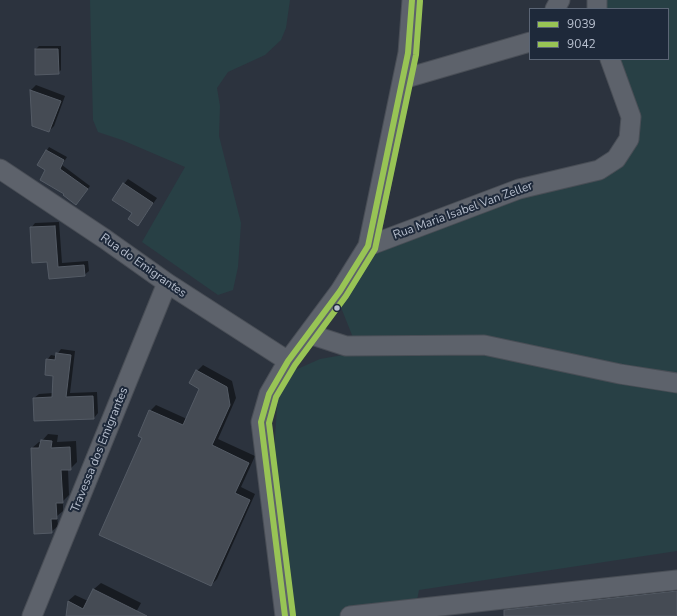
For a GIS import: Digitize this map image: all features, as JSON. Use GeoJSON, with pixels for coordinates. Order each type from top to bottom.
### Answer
{"type":"FeatureCollection","features":[{"type":"Feature","properties":{"kind":"street"},"geometry":{"type":"LineString","coordinates":[[285,616],[261,422],[269,394],[288,361],[340,291],[368,246],[408,53],[412,0]]}},
{"type":"Feature","properties":{"kind":"street"},"geometry":{"type":"LineString","coordinates":[[403,79],[529,42]]}},
{"type":"Feature","properties":{"kind":"street","name":"Rua Maria Isabel Van Zeller"},"geometry":{"type":"LineString","coordinates":[[368,246],[519,189],[599,170],[616,158],[629,139],[631,117],[610,60]]}},
{"type":"Feature","properties":{"kind":"street","name":"Rua do Emigrantes"},"geometry":{"type":"LineString","coordinates":[[0,169],[105,239],[167,283],[288,361]]}},
{"type":"Feature","properties":{"kind":"street","name":"Travessa dos Emigrantes"},"geometry":{"type":"LineString","coordinates":[[32,616],[167,283]]}},
{"type":"Feature","properties":{"kind":"street"},"geometry":{"type":"LineString","coordinates":[[309,334],[346,346],[484,345],[620,374],[677,383]]}},
{"type":"Feature","properties":{"kind":"street"},"geometry":{"type":"LineString","coordinates":[[350,616],[677,580]]}},
{"type":"Feature","properties":{"kind":"green space"},"geometry":{"type":"Polygon","coordinates":[[[90,0],[290,0],[286,28],[281,40],[265,55],[228,72],[217,88],[220,106],[219,136],[241,223],[238,267],[233,290],[218,295],[142,242],[185,167],[122,140],[98,132],[93,120],[90,0]]]}},
{"type":"Feature","properties":{"kind":"green space"},"geometry":{"type":"Polygon","coordinates":[[[601,0],[677,0],[677,551],[419,590],[414,616],[286,616],[273,467],[278,393],[286,374],[320,359],[349,354],[354,340],[338,300],[377,253],[567,176],[617,153],[630,124],[610,60],[669,60],[669,8],[603,8],[601,0]]]}},
{"type":"Feature","properties":{"kind":"building"},"geometry":{"type":"Polygon","coordinates":[[[35,49],[58,49],[59,74],[35,75],[35,49]]]}},
{"type":"Feature","properties":{"kind":"building"},"geometry":{"type":"Polygon","coordinates":[[[30,90],[61,101],[49,132],[32,126],[30,90]]]}},
{"type":"Feature","properties":{"kind":"building"},"geometry":{"type":"Polygon","coordinates":[[[46,150],[64,160],[60,169],[88,189],[76,205],[63,195],[64,194],[40,180],[45,170],[37,165],[46,150]]]}},
{"type":"Feature","properties":{"kind":"building"},"geometry":{"type":"Polygon","coordinates":[[[123,183],[153,203],[138,226],[128,219],[132,213],[112,200],[123,183]]]}},
{"type":"Feature","properties":{"kind":"building"},"geometry":{"type":"Polygon","coordinates":[[[55,226],[58,267],[84,265],[85,276],[49,279],[47,262],[32,263],[30,227],[55,226]]]}},
{"type":"Feature","properties":{"kind":"building"},"geometry":{"type":"Polygon","coordinates":[[[56,353],[71,355],[66,397],[93,396],[94,419],[34,421],[33,398],[52,397],[53,376],[45,375],[46,359],[55,360],[56,353]]]}},
{"type":"Feature","properties":{"kind":"building"},"geometry":{"type":"Polygon","coordinates":[[[196,370],[227,387],[230,405],[212,445],[249,463],[235,493],[250,500],[211,586],[99,535],[142,438],[138,436],[149,410],[183,425],[199,389],[189,383],[196,370]]]}},
{"type":"Feature","properties":{"kind":"building"},"geometry":{"type":"Polygon","coordinates":[[[41,440],[52,441],[51,448],[70,447],[71,470],[61,470],[63,503],[56,503],[57,519],[51,519],[52,533],[34,534],[31,448],[39,448],[41,440]]]}},
{"type":"Feature","properties":{"kind":"building"},"geometry":{"type":"Polygon","coordinates":[[[93,589],[147,616],[66,616],[68,601],[83,609],[93,589]]]}},
{"type":"Feature","properties":{"kind":"building"},"geometry":{"type":"Polygon","coordinates":[[[677,591],[677,616],[504,616],[504,610],[677,591]]]}},
{"type":"Feature","properties":{"kind":"transit line","name":"9039"},"geometry":{"type":"LineString","coordinates":[[285,616],[261,422],[269,394],[288,361],[340,291],[368,246],[408,53],[412,0]]}},
{"type":"Feature","properties":{"kind":"transit line","name":"9042"},"geometry":{"type":"LineString","coordinates":[[293,615],[269,423],[276,397],[295,365],[346,296],[375,249],[416,55],[420,1]]}}]}
